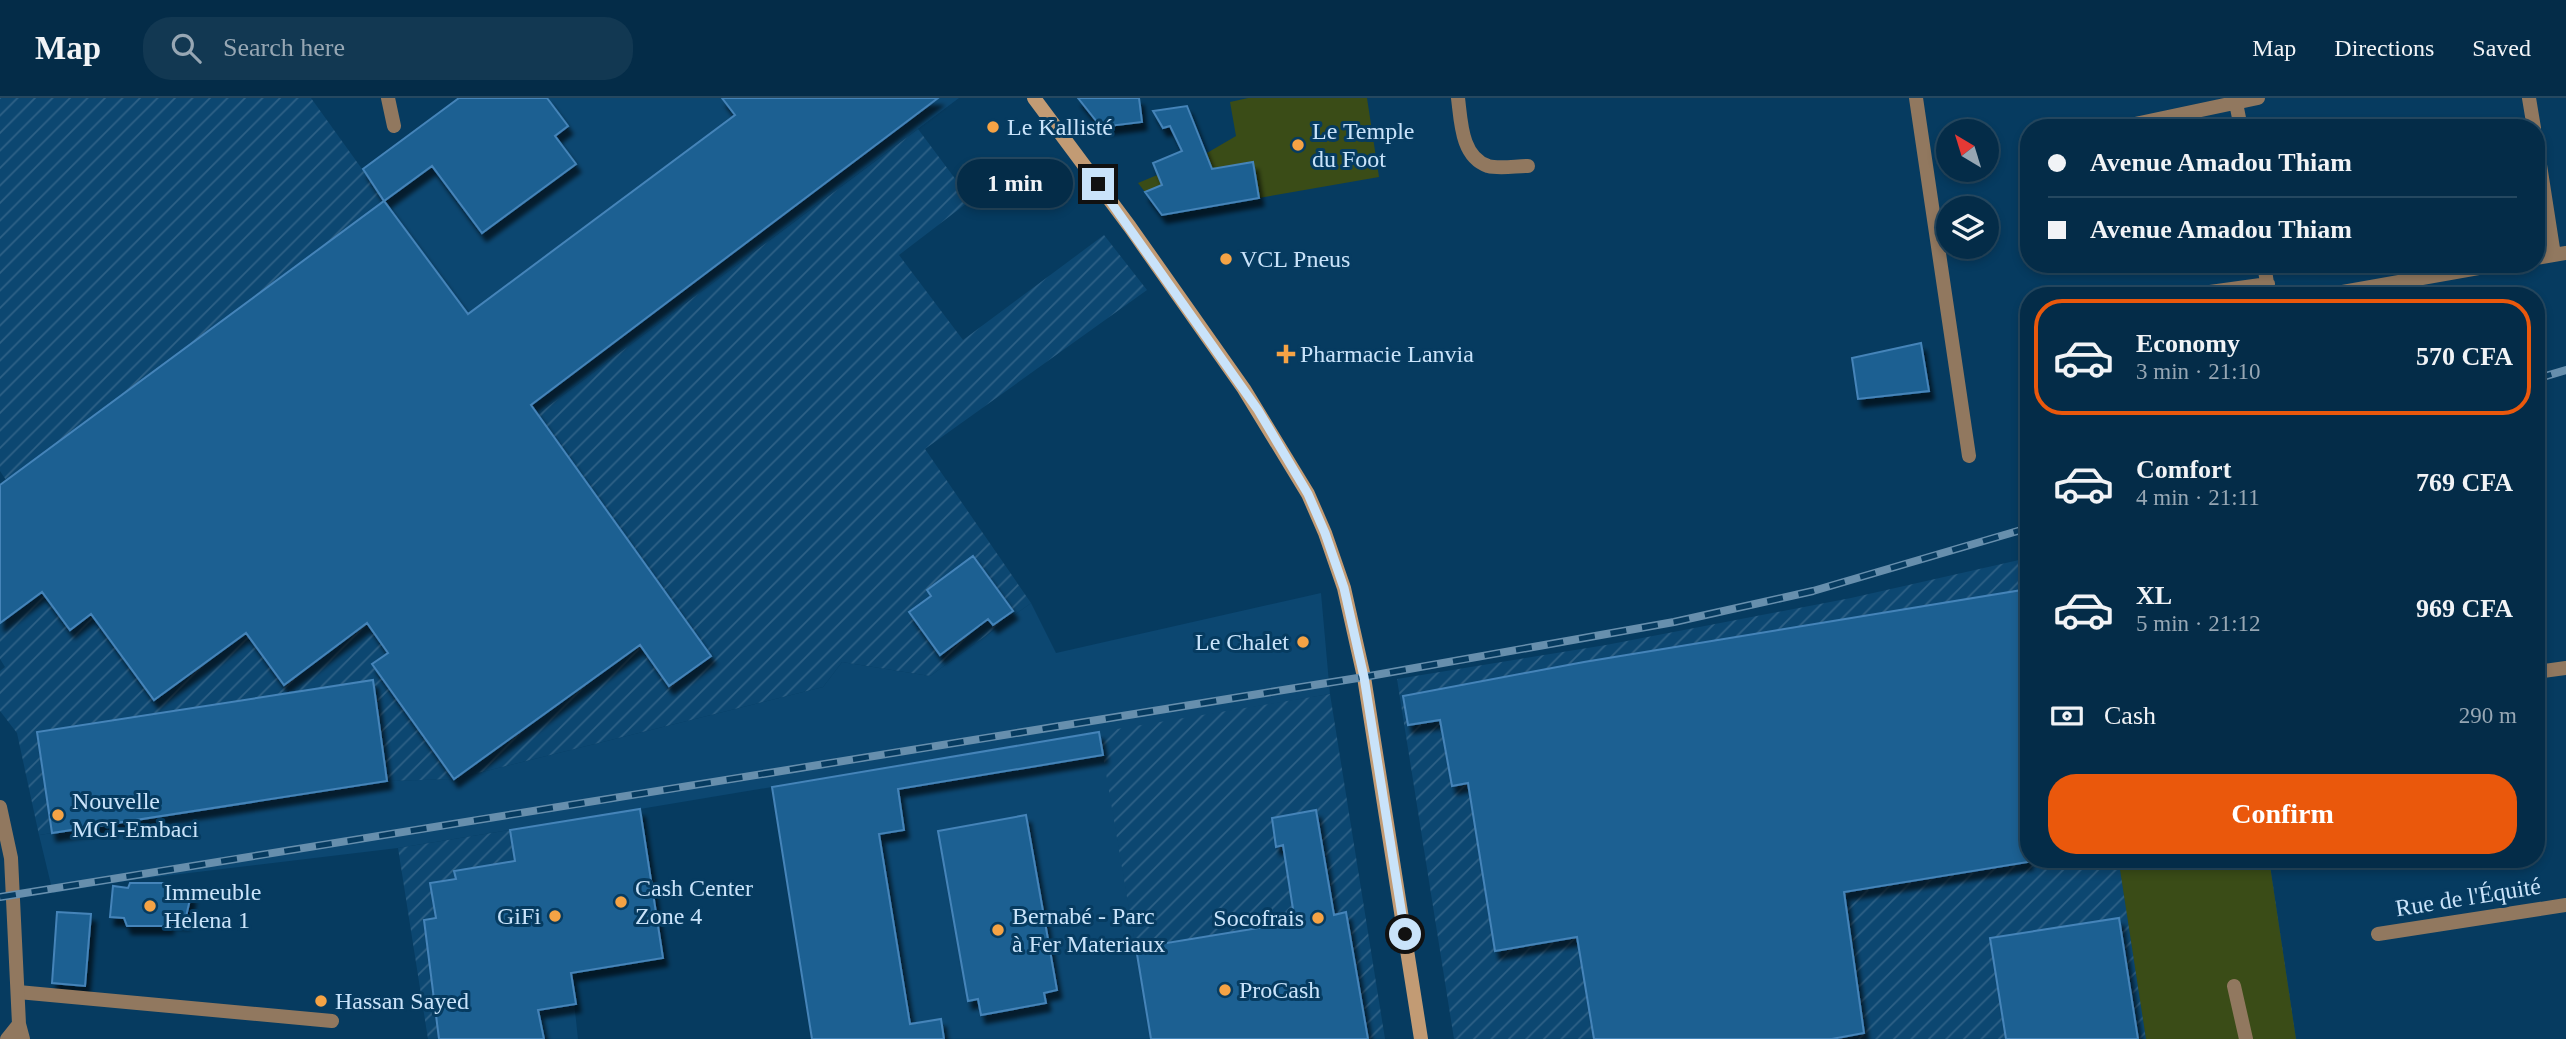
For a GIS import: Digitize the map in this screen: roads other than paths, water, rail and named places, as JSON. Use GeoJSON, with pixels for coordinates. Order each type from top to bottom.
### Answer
{"type":"FeatureCollection","features":[{"type":"Feature","properties":{"kind":"main road"},"geometry":{"type":"LineString","coordinates":[[1034,98],[1130,227],[1244,389],[1308,494],[1325,533],[1344,588],[1364,677],[1421,1039]]}},
{"type":"Feature","properties":{"kind":"street"},"geometry":{"type":"LineString","coordinates":[[387,98],[394,126]]}},
{"type":"Feature","properties":{"kind":"street"},"geometry":{"type":"LineString","coordinates":[[1458,98],[1466,144],[1474,155],[1488,166],[1528,166]]}},
{"type":"Feature","properties":{"kind":"street"},"geometry":{"type":"LineString","coordinates":[[1916,98],[1969,456]]}},
{"type":"Feature","properties":{"kind":"street"},"geometry":{"type":"LineString","coordinates":[[2155,119],[2236,100],[2258,98]]}},
{"type":"Feature","properties":{"kind":"street"},"geometry":{"type":"LineString","coordinates":[[2529,98],[2532,119]]}},
{"type":"Feature","properties":{"kind":"street"},"geometry":{"type":"LineString","coordinates":[[2236,100],[2239,119]]}},
{"type":"Feature","properties":{"kind":"street"},"geometry":{"type":"LineString","coordinates":[[2545,182],[2560,254]]}},
{"type":"Feature","properties":{"kind":"street"},"geometry":{"type":"LineString","coordinates":[[2371,287],[2450,273]]}},
{"type":"Feature","properties":{"kind":"street"},"geometry":{"type":"LineString","coordinates":[[2545,671],[2566,668]]}},
{"type":"Feature","properties":{"kind":"street"},"geometry":{"type":"LineString","coordinates":[[0,807],[11,858],[19,1024],[23,1039]]}},
{"type":"Feature","properties":{"kind":"street","name":"Rue de l'Équité"},"geometry":{"type":"LineString","coordinates":[[2378,934],[2566,905]]}},
{"type":"Feature","properties":{"kind":"street"},"geometry":{"type":"LineString","coordinates":[[2234,986],[2246,1039]]}},
{"type":"Feature","properties":{"kind":"street"},"geometry":{"type":"LineString","coordinates":[[18,992],[332,1021]]}},
{"type":"Feature","properties":{"kind":"street"},"geometry":{"type":"LineString","coordinates":[[7,1039],[19,1024]]}},
{"type":"Feature","properties":{"kind":"railway"},"geometry":{"type":"LineString","coordinates":[[2545,376],[2566,370]]}},
{"type":"Feature","properties":{"kind":"railway"},"geometry":{"type":"LineString","coordinates":[[0,897],[1364,677],[1674,622],[1813,591],[2020,530]]}},
{"type":"Feature","properties":{"kind":"place","name":"Le Kallisté"},"geometry":{"type":"Point","coordinates":[993,127]}},
{"type":"Feature","properties":{"kind":"place","name":"Le Temple du Foot"},"geometry":{"type":"Point","coordinates":[1298,145]}},
{"type":"Feature","properties":{"kind":"place","name":"VCL Pneus"},"geometry":{"type":"Point","coordinates":[1226,259]}},
{"type":"Feature","properties":{"kind":"place","name":"Pharmacie Lanvia"},"geometry":{"type":"Point","coordinates":[1286,354]}},
{"type":"Feature","properties":{"kind":"place","name":"Le Chalet"},"geometry":{"type":"Point","coordinates":[1303,642]}},
{"type":"Feature","properties":{"kind":"place","name":"Nouvelle MCI-Embaci"},"geometry":{"type":"Point","coordinates":[58,815]}},
{"type":"Feature","properties":{"kind":"place","name":"Cash Center Zone 4"},"geometry":{"type":"Point","coordinates":[621,902]}},
{"type":"Feature","properties":{"kind":"place","name":"Immeuble Helena 1"},"geometry":{"type":"Point","coordinates":[150,906]}},
{"type":"Feature","properties":{"kind":"place","name":"GiFi"},"geometry":{"type":"Point","coordinates":[555,916]}},
{"type":"Feature","properties":{"kind":"place","name":"Socofrais"},"geometry":{"type":"Point","coordinates":[1318,918]}},
{"type":"Feature","properties":{"kind":"place","name":"Bernabé - Parc à Fer Materiaux"},"geometry":{"type":"Point","coordinates":[998,930]}},
{"type":"Feature","properties":{"kind":"place","name":"ProCash"},"geometry":{"type":"Point","coordinates":[1225,990]}},
{"type":"Feature","properties":{"kind":"place","name":"Hassan Sayed"},"geometry":{"type":"Point","coordinates":[321,1001]}}]}
